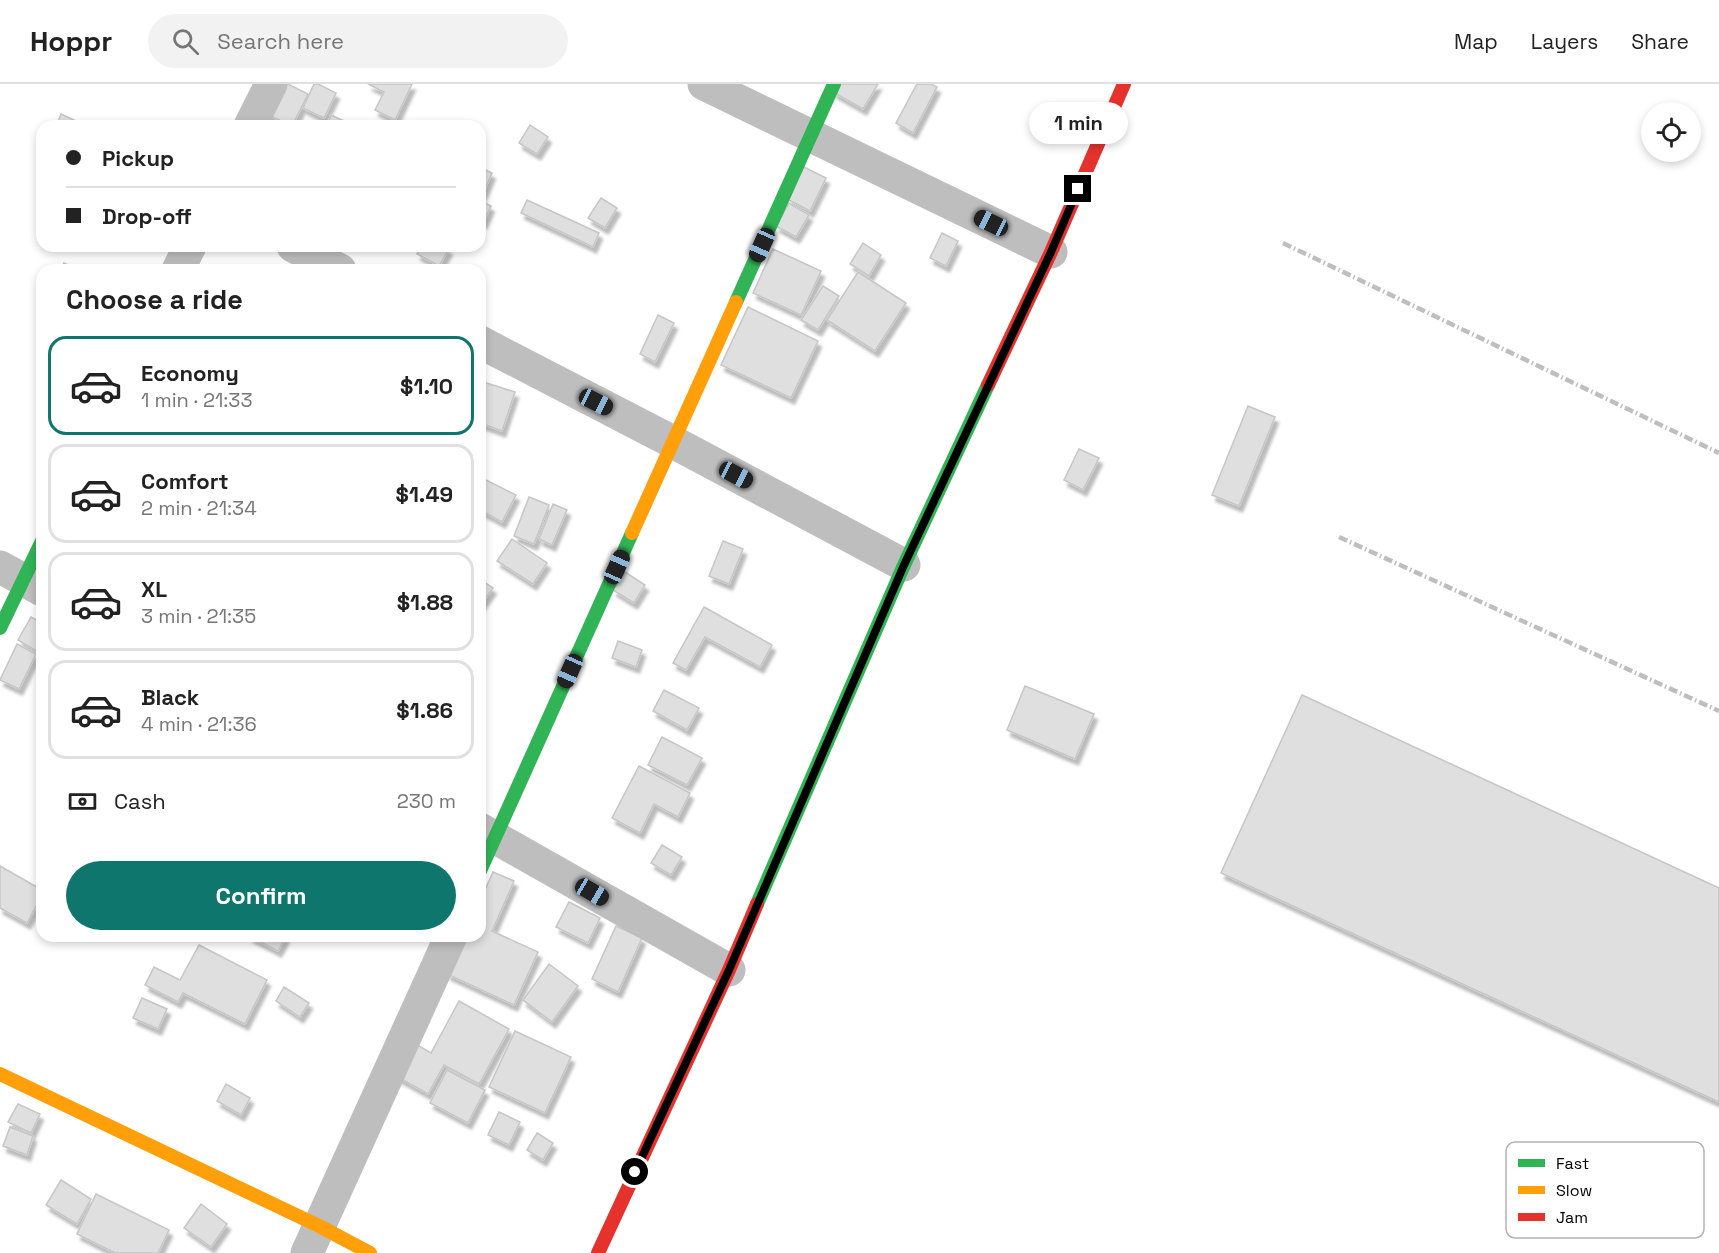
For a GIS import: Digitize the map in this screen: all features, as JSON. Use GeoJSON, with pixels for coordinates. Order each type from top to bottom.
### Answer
{"type":"FeatureCollection","features":[{"type":"Feature","properties":{"kind":"street"},"geometry":{"type":"LineString","coordinates":[[253,120],[271,84]]}},
{"type":"Feature","properties":{"kind":"street"},"geometry":{"type":"LineString","coordinates":[[704,84],[1051,252]]}},
{"type":"Feature","properties":{"kind":"street"},"geometry":{"type":"LineString","coordinates":[[729,970],[488,833],[674,442],[834,84]]}},
{"type":"Feature","properties":{"kind":"street"},"geometry":{"type":"LineString","coordinates":[[598,1253],[729,970],[904,565],[1051,252],[1124,84]]}},
{"type":"Feature","properties":{"kind":"street"},"geometry":{"type":"LineString","coordinates":[[305,252],[328,264]]}},
{"type":"Feature","properties":{"kind":"street"},"geometry":{"type":"LineString","coordinates":[[486,345],[904,565]]}},
{"type":"Feature","properties":{"kind":"street"},"geometry":{"type":"LineString","coordinates":[[0,628],[36,552]]}},
{"type":"Feature","properties":{"kind":"street"},"geometry":{"type":"LineString","coordinates":[[313,1240],[448,942]]}},
{"type":"Feature","properties":{"kind":"street"},"geometry":{"type":"LineString","coordinates":[[0,1074],[313,1240],[370,1253]]}},
{"type":"Feature","properties":{"kind":"building"},"geometry":{"type":"Polygon","coordinates":[[[271,84],[288,84],[308,94],[295,120],[279,120],[258,110],[271,84]]]}},
{"type":"Feature","properties":{"kind":"building"},"geometry":{"type":"Polygon","coordinates":[[[314,84],[336,93],[324,118],[303,108],[314,84]]]}},
{"type":"Feature","properties":{"kind":"building"},"geometry":{"type":"Polygon","coordinates":[[[368,84],[412,84],[395,120],[375,110],[384,92],[368,84]]]}},
{"type":"Feature","properties":{"kind":"building"},"geometry":{"type":"Polygon","coordinates":[[[837,84],[878,84],[863,109],[833,92],[837,84]]]}},
{"type":"Feature","properties":{"kind":"building"},"geometry":{"type":"Polygon","coordinates":[[[917,84],[931,84],[937,87],[913,133],[896,123],[917,84]]]}},
{"type":"Feature","properties":{"kind":"building"},"geometry":{"type":"Polygon","coordinates":[[[61,114],[74,120],[58,120],[61,114]]]}},
{"type":"Feature","properties":{"kind":"building"},"geometry":{"type":"Polygon","coordinates":[[[331,115],[342,120],[329,120],[331,115]]]}},
{"type":"Feature","properties":{"kind":"building"},"geometry":{"type":"Polygon","coordinates":[[[530,125],[548,137],[537,154],[519,143],[530,125]]]}},
{"type":"Feature","properties":{"kind":"building"},"geometry":{"type":"Polygon","coordinates":[[[804,167],[826,178],[810,211],[787,199],[804,167]]]}},
{"type":"Feature","properties":{"kind":"building"},"geometry":{"type":"Polygon","coordinates":[[[486,170],[492,173],[486,187],[486,170]]]}},
{"type":"Feature","properties":{"kind":"building"},"geometry":{"type":"Polygon","coordinates":[[[601,198],[617,208],[605,228],[588,218],[601,198]]]}},
{"type":"Feature","properties":{"kind":"building"},"geometry":{"type":"Polygon","coordinates":[[[527,200],[599,233],[593,247],[521,213],[527,200]]]}},
{"type":"Feature","properties":{"kind":"building"},"geometry":{"type":"Polygon","coordinates":[[[486,203],[491,206],[486,217],[486,203]]]}},
{"type":"Feature","properties":{"kind":"building"},"geometry":{"type":"Polygon","coordinates":[[[789,203],[809,215],[796,237],[776,226],[789,203]]]}},
{"type":"Feature","properties":{"kind":"building"},"geometry":{"type":"Polygon","coordinates":[[[942,233],[958,241],[946,266],[930,258],[942,233]]]}},
{"type":"Feature","properties":{"kind":"building"},"geometry":{"type":"Polygon","coordinates":[[[863,243],[881,255],[869,276],[850,264],[863,243]]]}},
{"type":"Feature","properties":{"kind":"building"},"geometry":{"type":"Polygon","coordinates":[[[773,249],[821,271],[801,315],[753,293],[773,249]]]}},
{"type":"Feature","properties":{"kind":"building"},"geometry":{"type":"Polygon","coordinates":[[[418,252],[447,252],[440,264],[435,264],[417,254],[418,252]]]}},
{"type":"Feature","properties":{"kind":"building"},"geometry":{"type":"Polygon","coordinates":[[[858,272],[906,303],[875,351],[827,320],[858,272]]]}},
{"type":"Feature","properties":{"kind":"building"},"geometry":{"type":"Polygon","coordinates":[[[823,286],[839,296],[818,330],[801,320],[823,286]]]}},
{"type":"Feature","properties":{"kind":"building"},"geometry":{"type":"Polygon","coordinates":[[[748,307],[818,341],[791,398],[721,365],[748,307]]]}},
{"type":"Feature","properties":{"kind":"building"},"geometry":{"type":"Polygon","coordinates":[[[658,315],[674,323],[655,362],[640,354],[658,315]]]}},
{"type":"Feature","properties":{"kind":"building"},"geometry":{"type":"Polygon","coordinates":[[[486,383],[515,392],[502,431],[486,425],[486,383]]]}},
{"type":"Feature","properties":{"kind":"building"},"geometry":{"type":"Polygon","coordinates":[[[1248,406],[1275,417],[1239,506],[1212,495],[1248,406]]]}},
{"type":"Feature","properties":{"kind":"building"},"geometry":{"type":"Polygon","coordinates":[[[1079,449],[1099,458],[1083,490],[1064,480],[1079,449]]]}},
{"type":"Feature","properties":{"kind":"building"},"geometry":{"type":"Polygon","coordinates":[[[486,480],[516,495],[502,522],[486,513],[486,480]]]}},
{"type":"Feature","properties":{"kind":"building"},"geometry":{"type":"Polygon","coordinates":[[[529,497],[549,505],[534,544],[514,536],[529,497]]]}},
{"type":"Feature","properties":{"kind":"building"},"geometry":{"type":"Polygon","coordinates":[[[553,504],[567,510],[552,545],[539,539],[553,504]]]}},
{"type":"Feature","properties":{"kind":"building"},"geometry":{"type":"Polygon","coordinates":[[[512,539],[547,563],[533,584],[497,561],[512,539]]]}},
{"type":"Feature","properties":{"kind":"building"},"geometry":{"type":"Polygon","coordinates":[[[723,541],[743,549],[729,584],[709,576],[723,541]]]}},
{"type":"Feature","properties":{"kind":"building"},"geometry":{"type":"Polygon","coordinates":[[[625,572],[645,585],[634,603],[613,590],[625,572]]]}},
{"type":"Feature","properties":{"kind":"building"},"geometry":{"type":"Polygon","coordinates":[[[486,583],[493,588],[486,598],[486,583]]]}},
{"type":"Feature","properties":{"kind":"building"},"geometry":{"type":"Polygon","coordinates":[[[704,607],[772,645],[760,667],[705,637],[686,670],[673,663],[704,607]]]}},
{"type":"Feature","properties":{"kind":"building"},"geometry":{"type":"Polygon","coordinates":[[[31,617],[36,620],[36,651],[18,640],[31,617]]]}},
{"type":"Feature","properties":{"kind":"building"},"geometry":{"type":"Polygon","coordinates":[[[618,641],[642,650],[636,667],[612,658],[618,641]]]}},
{"type":"Feature","properties":{"kind":"building"},"geometry":{"type":"Polygon","coordinates":[[[17,644],[36,654],[19,689],[0,680],[17,644]]]}},
{"type":"Feature","properties":{"kind":"building"},"geometry":{"type":"Polygon","coordinates":[[[1025,686],[1094,714],[1075,759],[1007,730],[1025,686]]]}},
{"type":"Feature","properties":{"kind":"building"},"geometry":{"type":"Polygon","coordinates":[[[664,690],[699,708],[687,730],[653,711],[664,690]]]}},
{"type":"Feature","properties":{"kind":"building"},"geometry":{"type":"Polygon","coordinates":[[[1302,695],[1719,888],[1719,1102],[1221,873],[1302,695]]]}},
{"type":"Feature","properties":{"kind":"building"},"geometry":{"type":"Polygon","coordinates":[[[662,737],[702,758],[687,785],[648,765],[662,737]]]}},
{"type":"Feature","properties":{"kind":"building"},"geometry":{"type":"Polygon","coordinates":[[[639,766],[690,793],[678,817],[654,804],[640,833],[612,818],[639,766]]]}},
{"type":"Feature","properties":{"kind":"building"},"geometry":{"type":"Polygon","coordinates":[[[662,845],[682,857],[671,875],[651,863],[662,845]]]}},
{"type":"Feature","properties":{"kind":"building"},"geometry":{"type":"Polygon","coordinates":[[[0,866],[36,887],[36,906],[27,923],[0,908],[0,866]]]}},
{"type":"Feature","properties":{"kind":"building"},"geometry":{"type":"Polygon","coordinates":[[[493,872],[514,881],[492,931],[538,952],[514,1005],[447,974],[461,942],[486,942],[486,888],[493,872]]]}},
{"type":"Feature","properties":{"kind":"building"},"geometry":{"type":"Polygon","coordinates":[[[569,902],[600,918],[588,943],[556,927],[569,902]]]}},
{"type":"Feature","properties":{"kind":"building"},"geometry":{"type":"Polygon","coordinates":[[[616,926],[642,938],[618,992],[592,979],[616,926]]]}},
{"type":"Feature","properties":{"kind":"building"},"geometry":{"type":"Polygon","coordinates":[[[261,942],[283,942],[278,951],[261,942]]]}},
{"type":"Feature","properties":{"kind":"building"},"geometry":{"type":"Polygon","coordinates":[[[199,945],[267,980],[245,1024],[183,993],[178,1002],[145,985],[154,967],[180,980],[199,945]]]}},
{"type":"Feature","properties":{"kind":"building"},"geometry":{"type":"Polygon","coordinates":[[[549,964],[578,986],[552,1022],[523,1000],[549,964]]]}},
{"type":"Feature","properties":{"kind":"building"},"geometry":{"type":"Polygon","coordinates":[[[284,987],[309,1003],[300,1017],[276,1001],[284,987]]]}},
{"type":"Feature","properties":{"kind":"building"},"geometry":{"type":"Polygon","coordinates":[[[142,998],[167,1009],[158,1029],[133,1018],[142,998]]]}},
{"type":"Feature","properties":{"kind":"building"},"geometry":{"type":"Polygon","coordinates":[[[459,1001],[509,1029],[479,1084],[444,1065],[428,1094],[396,1076],[414,1043],[431,1053],[459,1001]]]}},
{"type":"Feature","properties":{"kind":"building"},"geometry":{"type":"Polygon","coordinates":[[[515,1031],[571,1057],[545,1113],[489,1087],[515,1031]]]}},
{"type":"Feature","properties":{"kind":"building"},"geometry":{"type":"Polygon","coordinates":[[[447,1070],[485,1090],[468,1123],[430,1103],[447,1070]]]}},
{"type":"Feature","properties":{"kind":"building"},"geometry":{"type":"Polygon","coordinates":[[[226,1084],[250,1098],[241,1115],[217,1101],[226,1084]]]}},
{"type":"Feature","properties":{"kind":"building"},"geometry":{"type":"Polygon","coordinates":[[[18,1104],[40,1114],[31,1133],[8,1122],[18,1104]]]}},
{"type":"Feature","properties":{"kind":"building"},"geometry":{"type":"Polygon","coordinates":[[[499,1112],[520,1122],[509,1145],[488,1135],[499,1112]]]}},
{"type":"Feature","properties":{"kind":"building"},"geometry":{"type":"Polygon","coordinates":[[[10,1127],[33,1136],[27,1155],[3,1146],[10,1127]]]}},
{"type":"Feature","properties":{"kind":"building"},"geometry":{"type":"Polygon","coordinates":[[[537,1133],[553,1143],[543,1160],[527,1150],[537,1133]]]}},
{"type":"Feature","properties":{"kind":"building"},"geometry":{"type":"Polygon","coordinates":[[[61,1180],[91,1199],[77,1224],[46,1205],[61,1180]]]}},
{"type":"Feature","properties":{"kind":"building"},"geometry":{"type":"Polygon","coordinates":[[[96,1194],[169,1230],[158,1253],[115,1253],[77,1234],[96,1194]]]}},
{"type":"Feature","properties":{"kind":"building"},"geometry":{"type":"Polygon","coordinates":[[[201,1204],[227,1224],[211,1247],[184,1228],[201,1204]]]}},
{"type":"Feature","properties":{"kind":"railway"},"geometry":{"type":"LineString","coordinates":[[1283,243],[1719,453]]}},
{"type":"Feature","properties":{"kind":"railway"},"geometry":{"type":"LineString","coordinates":[[1339,537],[1719,711]]}},
{"type":"Feature","properties":{"kind":"traffic: fast"},"geometry":{"type":"LineString","coordinates":[[736,302],[834,84]]}},
{"type":"Feature","properties":{"kind":"traffic: fast"},"geometry":{"type":"LineString","coordinates":[[757,904],[904,565],[988,385]]}},
{"type":"Feature","properties":{"kind":"traffic: fast"},"geometry":{"type":"LineString","coordinates":[[486,858],[632,533]]}},
{"type":"Feature","properties":{"kind":"traffic: fast"},"geometry":{"type":"LineString","coordinates":[[0,628],[36,553]]}},
{"type":"Feature","properties":{"kind":"traffic: slow"},"geometry":{"type":"LineString","coordinates":[[632,533],[736,302]]}},
{"type":"Feature","properties":{"kind":"traffic: slow"},"geometry":{"type":"LineString","coordinates":[[0,1074],[319,1226],[370,1253]]}},
{"type":"Feature","properties":{"kind":"traffic: jam"},"geometry":{"type":"LineString","coordinates":[[988,385],[1051,252],[1124,84]]}},
{"type":"Feature","properties":{"kind":"traffic: jam"},"geometry":{"type":"LineString","coordinates":[[598,1253],[729,970],[757,904]]}},
{"type":"Feature","properties":{"kind":"route"},"geometry":{"type":"LineString","coordinates":[[635,1172],[729,970],[904,565],[1051,252],[1078,189]]}}]}
